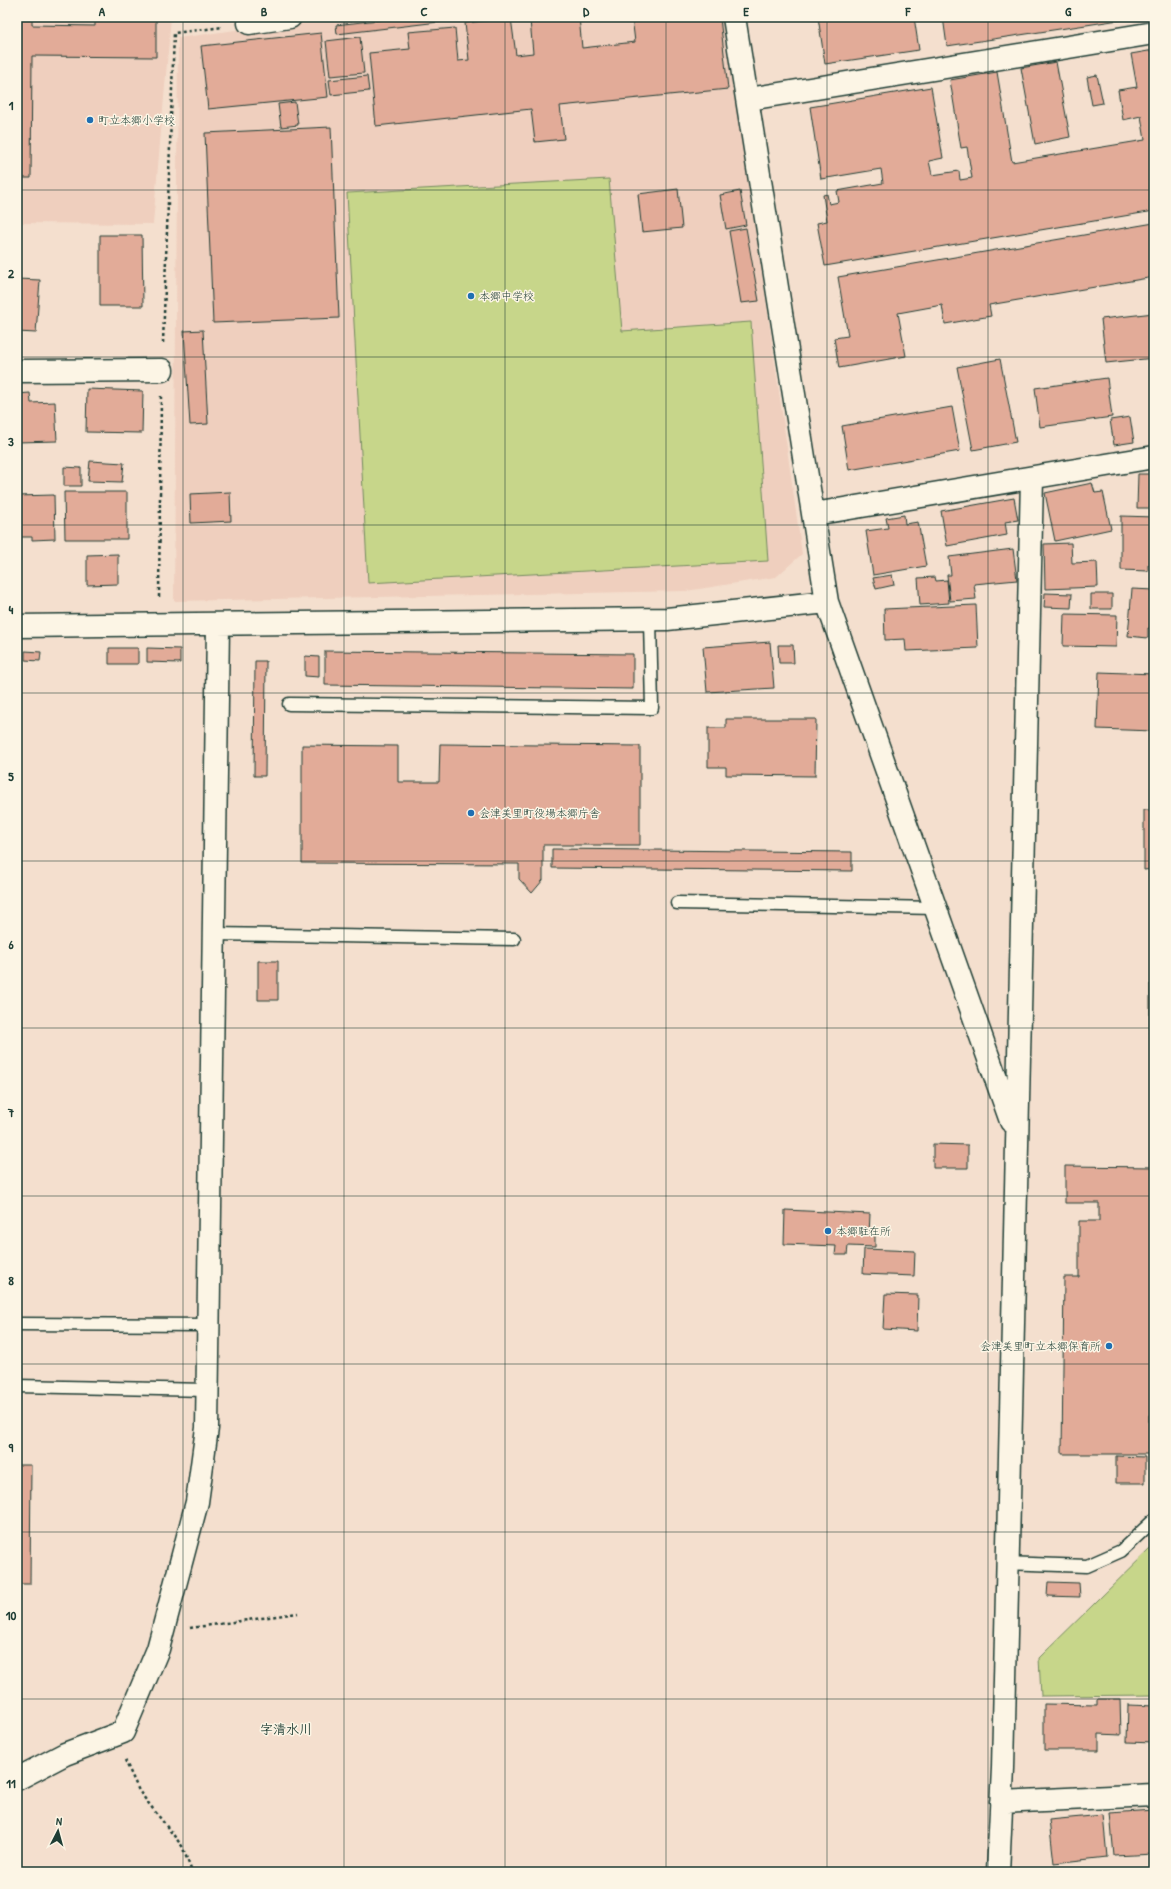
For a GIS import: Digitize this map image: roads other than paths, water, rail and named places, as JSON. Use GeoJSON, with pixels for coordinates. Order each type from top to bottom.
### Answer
{"type":"FeatureCollection","features":[{"type":"Feature","properties":{"kind":"street"},"geometry":{"type":"LineString","coordinates":[[249,23],[290,17]]}},
{"type":"Feature","properties":{"kind":"street"},"geometry":{"type":"LineString","coordinates":[[734,17],[749,99],[827,602],[1016,1134]]}},
{"type":"Feature","properties":{"kind":"street"},"geometry":{"type":"LineString","coordinates":[[749,99],[1154,33]]}},
{"type":"Feature","properties":{"kind":"street"},"geometry":{"type":"LineString","coordinates":[[17,371],[162,370]]}},
{"type":"Feature","properties":{"kind":"street"},"geometry":{"type":"LineString","coordinates":[[814,514],[1154,457]]}},
{"type":"Feature","properties":{"kind":"street"},"geometry":{"type":"LineString","coordinates":[[998,1872],[1007,1563],[1032,478]]}},
{"type":"Feature","properties":{"kind":"street"},"geometry":{"type":"LineString","coordinates":[[17,626],[159,626],[650,620],[827,602]]}},
{"type":"Feature","properties":{"kind":"street"},"geometry":{"type":"LineString","coordinates":[[17,1779],[66,1754],[123,1732],[158,1648],[197,1502],[207,1428],[218,625]]}},
{"type":"Feature","properties":{"kind":"street"},"geometry":{"type":"LineString","coordinates":[[1001,1802],[1154,1795]]}},
{"type":"Feature","properties":{"kind":"lane"},"geometry":{"type":"LineString","coordinates":[[289,704],[652,708],[650,620]]}},
{"type":"Feature","properties":{"kind":"lane"},"geometry":{"type":"LineString","coordinates":[[677,903],[936,908]]}},
{"type":"Feature","properties":{"kind":"lane"},"geometry":{"type":"LineString","coordinates":[[213,934],[514,939]]}},
{"type":"Feature","properties":{"kind":"lane"},"geometry":{"type":"LineString","coordinates":[[17,1324],[208,1325]]}},
{"type":"Feature","properties":{"kind":"lane"},"geometry":{"type":"LineString","coordinates":[[17,1386],[207,1390]]}},
{"type":"Feature","properties":{"kind":"lane"},"geometry":{"type":"LineString","coordinates":[[1007,1563],[1087,1566],[1121,1551],[1154,1520]]}},
{"type":"Feature","properties":{"kind":"place","name":"町立本郷小学校"},"geometry":{"type":"Point","coordinates":[90,120]}},
{"type":"Feature","properties":{"kind":"place","name":"本郷中学校"},"geometry":{"type":"Point","coordinates":[471,296]}},
{"type":"Feature","properties":{"kind":"place","name":"会津美里町役場本郷庁舎"},"geometry":{"type":"Point","coordinates":[471,813]}},
{"type":"Feature","properties":{"kind":"place","name":"本郷駐在所"},"geometry":{"type":"Point","coordinates":[828,1231]}},
{"type":"Feature","properties":{"kind":"place","name":"会津美里町立本郷保育所"},"geometry":{"type":"Point","coordinates":[1109,1346]}},
{"type":"Feature","properties":{"kind":"district","name":"字清水川"},"geometry":{"type":"Point","coordinates":[286,1729]}}]}
